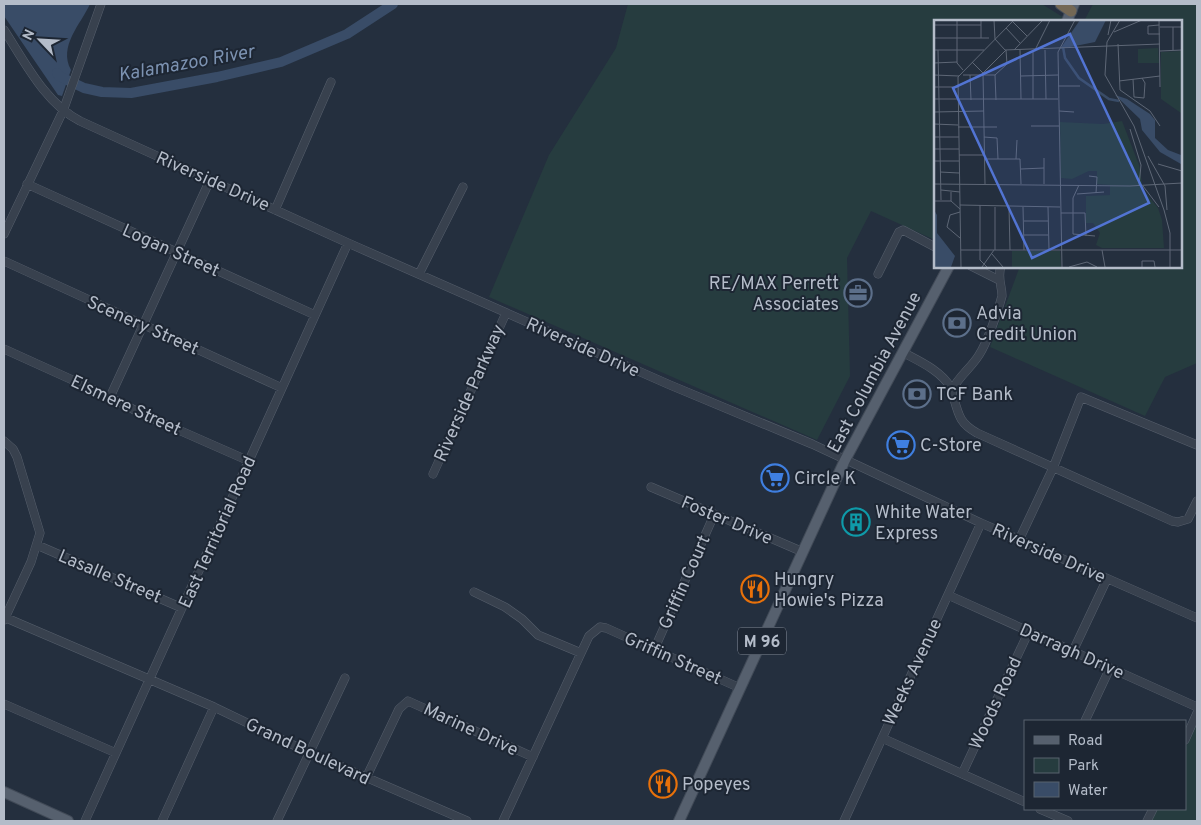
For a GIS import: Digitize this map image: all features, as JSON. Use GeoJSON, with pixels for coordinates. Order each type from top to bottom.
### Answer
{"type":"FeatureCollection","features":[{"type":"Feature","properties":{"kind":"highway"},"geometry":{"type":"LineString","coordinates":[[1061,4],[1070,12]]}},
{"type":"Feature","properties":{"kind":"main road","name":"East Columbia Avenue"},"geometry":{"type":"LineString","coordinates":[[678,821],[845,460],[948,268]]}},
{"type":"Feature","properties":{"kind":"main road"},"geometry":{"type":"LineString","coordinates":[[5,795],[68,821]]}},
{"type":"Feature","properties":{"kind":"street"},"geometry":{"type":"LineString","coordinates":[[4,234],[63,111],[101,4]]}},
{"type":"Feature","properties":{"kind":"street","name":"Riverside Drive"},"geometry":{"type":"LineString","coordinates":[[4,30],[48,96],[63,111],[80,121],[348,243],[845,460],[981,523],[1197,618]]}},
{"type":"Feature","properties":{"kind":"street"},"geometry":{"type":"LineString","coordinates":[[275,210],[331,82]]}},
{"type":"Feature","properties":{"kind":"street"},"geometry":{"type":"LineString","coordinates":[[110,398],[210,180]]}},
{"type":"Feature","properties":{"kind":"street","name":"Logan Street"},"geometry":{"type":"LineString","coordinates":[[27,184],[316,315]]}},
{"type":"Feature","properties":{"kind":"street"},"geometry":{"type":"LineString","coordinates":[[419,274],[463,187]]}},
{"type":"Feature","properties":{"kind":"street"},"geometry":{"type":"LineString","coordinates":[[878,274],[900,232],[903,230],[934,246]]}},
{"type":"Feature","properties":{"kind":"street","name":"East Territorial Road"},"geometry":{"type":"LineString","coordinates":[[85,821],[348,243]]}},
{"type":"Feature","properties":{"kind":"street","name":"Scenery Street"},"geometry":{"type":"LineString","coordinates":[[4,261],[282,388]]}},
{"type":"Feature","properties":{"kind":"street"},"geometry":{"type":"LineString","coordinates":[[975,268],[998,280],[1002,287],[1002,296],[982,350],[958,379],[952,390],[959,417],[966,427],[1175,522],[1188,519],[1197,501]]}},
{"type":"Feature","properties":{"kind":"street"},"geometry":{"type":"LineString","coordinates":[[998,280],[1001,268]]}},
{"type":"Feature","properties":{"kind":"street","name":"Riverside Parkway"},"geometry":{"type":"LineString","coordinates":[[433,474],[506,313]]}},
{"type":"Feature","properties":{"kind":"street","name":"Elsmere Street"},"geometry":{"type":"LineString","coordinates":[[4,349],[140,413],[249,461]]}},
{"type":"Feature","properties":{"kind":"street"},"geometry":{"type":"LineString","coordinates":[[904,353],[941,376],[952,390]]}},
{"type":"Feature","properties":{"kind":"street"},"geometry":{"type":"LineString","coordinates":[[1020,540],[1053,468],[1081,397],[1197,446]]}},
{"type":"Feature","properties":{"kind":"street"},"geometry":{"type":"LineString","coordinates":[[4,441],[13,449],[17,457],[40,529],[37,545],[4,618]]}},
{"type":"Feature","properties":{"kind":"street","name":"Foster Drive"},"geometry":{"type":"LineString","coordinates":[[651,487],[803,552]]}},
{"type":"Feature","properties":{"kind":"street","name":"Griffin Court"},"geometry":{"type":"LineString","coordinates":[[654,650],[714,515]]}},
{"type":"Feature","properties":{"kind":"street","name":"Weeks Avenue"},"geometry":{"type":"LineString","coordinates":[[845,821],[981,523]]}},
{"type":"Feature","properties":{"kind":"street","name":"Lasalle Street"},"geometry":{"type":"LineString","coordinates":[[37,545],[182,608]]}},
{"type":"Feature","properties":{"kind":"street"},"geometry":{"type":"LineString","coordinates":[[1073,651],[1107,578]]}},
{"type":"Feature","properties":{"kind":"street"},"geometry":{"type":"LineString","coordinates":[[474,592],[505,607],[522,619],[538,635],[581,653],[503,821]]}},
{"type":"Feature","properties":{"kind":"street","name":"Darragh Drive"},"geometry":{"type":"LineString","coordinates":[[948,595],[1197,706]]}},
{"type":"Feature","properties":{"kind":"street","name":"Grand Boulevard"},"geometry":{"type":"LineString","coordinates":[[4,618],[214,707],[310,753],[467,821]]}},
{"type":"Feature","properties":{"kind":"street","name":"Griffin Street"},"geometry":{"type":"LineString","coordinates":[[581,653],[594,630],[600,627],[606,628],[740,688]]}},
{"type":"Feature","properties":{"kind":"street","name":"Woods Road"},"geometry":{"type":"LineString","coordinates":[[962,774],[1029,631]]}},
{"type":"Feature","properties":{"kind":"street"},"geometry":{"type":"LineString","coordinates":[[1085,720],[1110,668]]}},
{"type":"Feature","properties":{"kind":"street"},"geometry":{"type":"LineString","coordinates":[[277,821],[345,678]]}},
{"type":"Feature","properties":{"kind":"street","name":"Marine Drive"},"geometry":{"type":"LineString","coordinates":[[366,778],[399,708],[408,701],[533,758]]}},
{"type":"Feature","properties":{"kind":"street"},"geometry":{"type":"LineString","coordinates":[[4,704],[116,753]]}},
{"type":"Feature","properties":{"kind":"street"},"geometry":{"type":"LineString","coordinates":[[162,821],[214,707]]}},
{"type":"Feature","properties":{"kind":"street"},"geometry":{"type":"LineString","coordinates":[[1186,738],[1197,713]]}},
{"type":"Feature","properties":{"kind":"street"},"geometry":{"type":"LineString","coordinates":[[882,738],[1024,802]]}},
{"type":"Feature","properties":{"kind":"street"},"geometry":{"type":"LineString","coordinates":[[1045,810],[1068,821]]}},
{"type":"Feature","properties":{"kind":"green space"},"geometry":{"type":"Polygon","coordinates":[[[628,4],[1042,4],[1067,20],[934,20],[934,240],[871,211],[847,258],[850,376],[817,440],[489,297],[549,155],[616,48],[628,4]]]}},
{"type":"Feature","properties":{"kind":"green space"},"geometry":{"type":"Polygon","coordinates":[[[1093,4],[1197,4],[1197,363],[1165,377],[1145,416],[990,347],[1019,268],[1181,268],[1181,20],[1085,20],[1093,4]]]}},
{"type":"Feature","properties":{"kind":"green space"},"geometry":{"type":"Polygon","coordinates":[[[1197,722],[1197,821],[1151,821],[1156,810],[1186,810],[1186,747],[1197,722]]]}},
{"type":"Feature","properties":{"kind":"water"},"geometry":{"type":"Polygon","coordinates":[[[4,4],[90,4],[69,44],[67,52],[71,70],[62,96],[58,95],[4,16],[4,4]]]}},
{"type":"Feature","properties":{"kind":"waterway","name":"Kalamazoo River"},"geometry":{"type":"LineString","coordinates":[[57,73],[59,76],[84,88],[102,92],[131,93],[217,77],[281,62],[347,34],[393,4]]}},
{"type":"Feature","properties":{"kind":"place","name":"RE/MAX Perrett Associates"},"geometry":{"type":"Point","coordinates":[858,293]}},
{"type":"Feature","properties":{"kind":"place","name":"Advia Credit Union"},"geometry":{"type":"Point","coordinates":[957,323]}},
{"type":"Feature","properties":{"kind":"place","name":"TCF Bank"},"geometry":{"type":"Point","coordinates":[917,394]}},
{"type":"Feature","properties":{"kind":"place","name":"C-Store"},"geometry":{"type":"Point","coordinates":[901,445]}},
{"type":"Feature","properties":{"kind":"place","name":"Circle K"},"geometry":{"type":"Point","coordinates":[775,478]}},
{"type":"Feature","properties":{"kind":"place","name":"White Water Express"},"geometry":{"type":"Point","coordinates":[856,522]}},
{"type":"Feature","properties":{"kind":"place","name":"Hungry Howie's Pizza"},"geometry":{"type":"Point","coordinates":[755,589]}},
{"type":"Feature","properties":{"kind":"place","name":"Popeyes"},"geometry":{"type":"Point","coordinates":[663,784]}}]}
